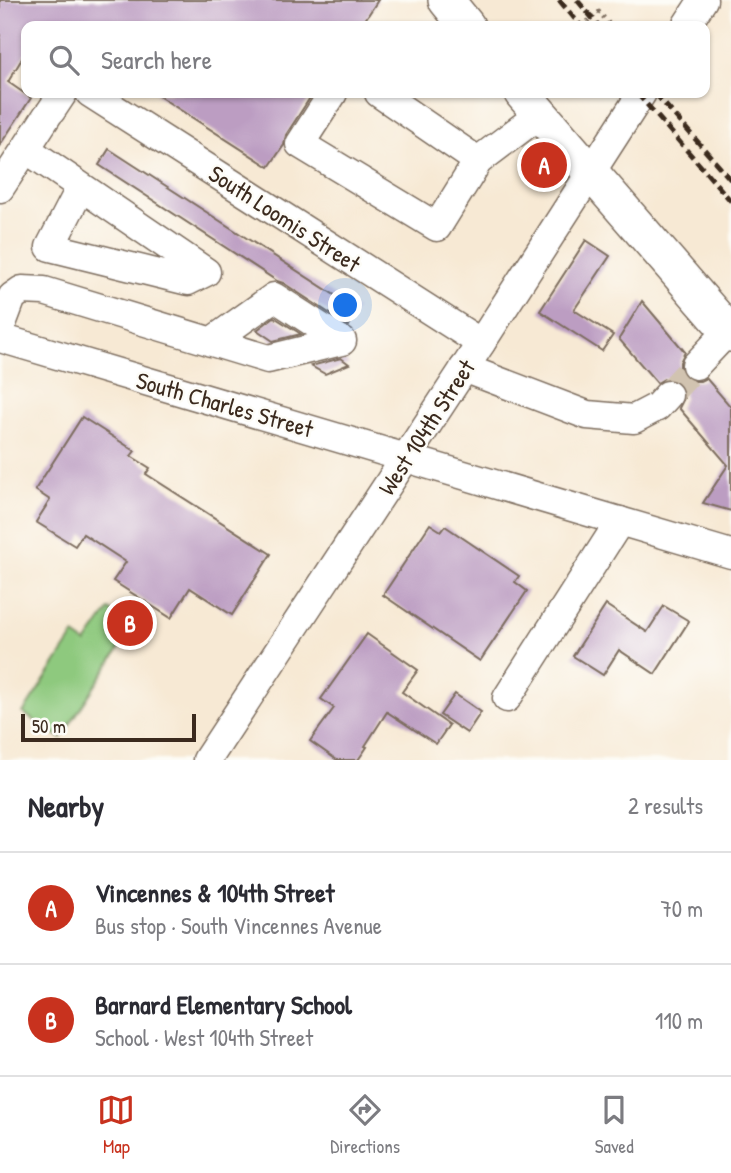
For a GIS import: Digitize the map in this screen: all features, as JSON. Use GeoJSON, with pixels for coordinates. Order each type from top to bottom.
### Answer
{"type":"FeatureCollection","features":[{"type":"Feature","properties":{"kind":"main road"},"geometry":{"type":"LineString","coordinates":[[446,0],[463,21]]}},
{"type":"Feature","properties":{"kind":"main road"},"geometry":{"type":"LineString","coordinates":[[531,104],[729,332]]}},
{"type":"Feature","properties":{"kind":"street"},"geometry":{"type":"LineString","coordinates":[[689,21],[704,0]]}},
{"type":"Feature","properties":{"kind":"street","name":"South Loomis Street"},"geometry":{"type":"LineString","coordinates":[[98,98],[481,343]]}},
{"type":"Feature","properties":{"kind":"street"},"geometry":{"type":"LineString","coordinates":[[330,98],[300,144],[437,227],[478,161],[531,104]]}},
{"type":"Feature","properties":{"kind":"street"},"geometry":{"type":"LineString","coordinates":[[386,98],[478,161]]}},
{"type":"Feature","properties":{"kind":"street","name":"West 104th Street"},"geometry":{"type":"LineString","coordinates":[[207,760],[639,98]]}},
{"type":"Feature","properties":{"kind":"street"},"geometry":{"type":"LineString","coordinates":[[0,188],[14,154],[54,107]]}},
{"type":"Feature","properties":{"kind":"street"},"geometry":{"type":"LineString","coordinates":[[14,154],[81,187],[206,272],[188,282],[50,247],[81,187]]}},
{"type":"Feature","properties":{"kind":"street"},"geometry":{"type":"LineString","coordinates":[[0,329],[12,297],[22,290],[44,291],[211,342]]}},
{"type":"Feature","properties":{"kind":"street"},"geometry":{"type":"LineString","coordinates":[[696,365],[729,332]]}},
{"type":"Feature","properties":{"kind":"street","name":"South Charles Street"},"geometry":{"type":"LineString","coordinates":[[0,338],[731,554]]}},
{"type":"Feature","properties":{"kind":"street"},"geometry":{"type":"LineString","coordinates":[[464,368],[587,415],[634,419],[657,407],[668,395]]}},
{"type":"Feature","properties":{"kind":"street"},"geometry":{"type":"LineString","coordinates":[[507,698],[620,521]]}},
{"type":"Feature","properties":{"kind":"path"},"geometry":{"type":"LineString","coordinates":[[588,21],[599,12],[607,21]]}},
{"type":"Feature","properties":{"kind":"green space"},"geometry":{"type":"Polygon","coordinates":[[[109,610],[134,626],[61,738],[23,713],[74,635],[86,643],[109,610]]]}},
{"type":"Feature","properties":{"kind":"building"},"geometry":{"type":"Polygon","coordinates":[[[0,0],[378,0],[364,21],[21,21],[21,60],[8,82],[21,91],[21,98],[31,98],[0,145],[0,0]]]}},
{"type":"Feature","properties":{"kind":"building"},"geometry":{"type":"Polygon","coordinates":[[[162,98],[310,98],[269,167],[162,98]]]}},
{"type":"Feature","properties":{"kind":"building"},"geometry":{"type":"Polygon","coordinates":[[[109,149],[356,309],[349,326],[99,165],[109,149]]]}},
{"type":"Feature","properties":{"kind":"building"},"geometry":{"type":"Polygon","coordinates":[[[586,240],[610,256],[574,310],[613,335],[602,351],[540,311],[586,240]]]}},
{"type":"Feature","properties":{"kind":"building"},"geometry":{"type":"Polygon","coordinates":[[[642,301],[685,352],[680,362],[684,377],[693,381],[706,378],[731,407],[731,511],[703,503],[728,465],[679,408],[684,398],[684,389],[680,383],[671,379],[657,383],[619,339],[642,301]]]}},
{"type":"Feature","properties":{"kind":"building"},"geometry":{"type":"Polygon","coordinates":[[[274,317],[301,334],[273,341],[257,330],[274,317]]]}},
{"type":"Feature","properties":{"kind":"building"},"geometry":{"type":"Polygon","coordinates":[[[341,358],[349,364],[325,374],[311,366],[341,358]]]}},
{"type":"Feature","properties":{"kind":"building"},"geometry":{"type":"Polygon","coordinates":[[[82,417],[135,451],[131,456],[150,468],[146,474],[271,554],[232,615],[190,588],[171,618],[113,581],[126,562],[83,534],[75,546],[36,522],[50,500],[35,490],[82,417]]]}},
{"type":"Feature","properties":{"kind":"building"},"geometry":{"type":"Polygon","coordinates":[[[430,524],[441,531],[445,526],[519,576],[515,582],[527,591],[480,661],[383,595],[430,524]]]}},
{"type":"Feature","properties":{"kind":"building"},"geometry":{"type":"Polygon","coordinates":[[[606,605],[647,632],[664,606],[689,621],[655,674],[619,650],[603,675],[573,656],[606,605]]]}},
{"type":"Feature","properties":{"kind":"building"},"geometry":{"type":"Polygon","coordinates":[[[367,634],[418,670],[402,692],[449,725],[436,744],[387,712],[358,760],[337,760],[310,741],[334,708],[321,699],[367,634]]]}},
{"type":"Feature","properties":{"kind":"building"},"geometry":{"type":"Polygon","coordinates":[[[455,694],[481,712],[467,733],[440,715],[455,694]]]}},
{"type":"Feature","properties":{"kind":"tunnel"},"geometry":{"type":"LineString","coordinates":[[668,395],[696,365]]}},
{"type":"Feature","properties":{"kind":"railway"},"geometry":{"type":"LineString","coordinates":[[559,0],[577,21]]}},
{"type":"Feature","properties":{"kind":"railway"},"geometry":{"type":"LineString","coordinates":[[577,0],[595,21]]}},
{"type":"Feature","properties":{"kind":"railway"},"geometry":{"type":"LineString","coordinates":[[641,98],[731,201]]}},
{"type":"Feature","properties":{"kind":"railway"},"geometry":{"type":"LineString","coordinates":[[659,98],[731,180]]}},
{"type":"Feature","properties":{"kind":"place","name":"Vincennes & 104th Street"},"geometry":{"type":"Point","coordinates":[544,165]}},
{"type":"Feature","properties":{"kind":"place","name":"Barnard Elementary School"},"geometry":{"type":"Point","coordinates":[130,623]}}]}
